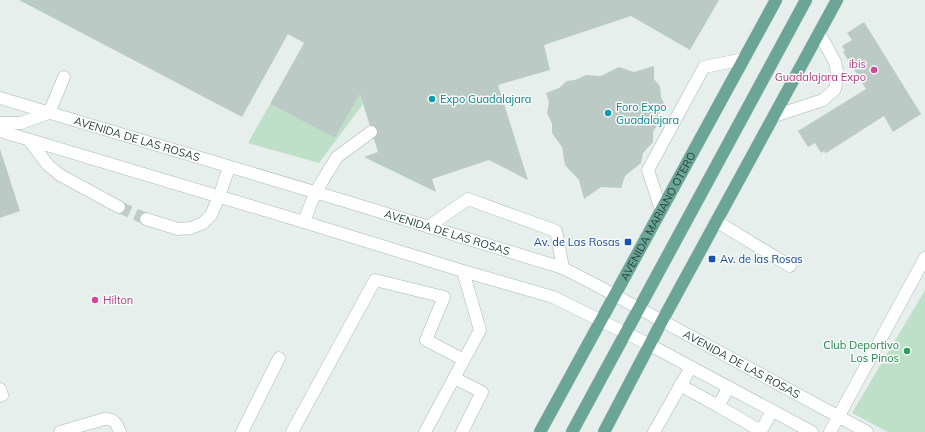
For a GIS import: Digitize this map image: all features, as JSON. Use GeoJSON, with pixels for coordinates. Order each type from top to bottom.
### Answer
{"type":"FeatureCollection","features":[{"type":"Feature","properties":{"kind":"main road","name":"AVENIDA MARIANO OTERO"},"geometry":{"type":"LineString","coordinates":[[540,432],[776,0]]}},
{"type":"Feature","properties":{"kind":"main road"},"geometry":{"type":"LineString","coordinates":[[572,432],[806,0]]}},
{"type":"Feature","properties":{"kind":"main road"},"geometry":{"type":"LineString","coordinates":[[604,432],[662,321],[837,0]]}},
{"type":"Feature","properties":{"kind":"street"},"geometry":{"type":"LineString","coordinates":[[774,116],[823,100],[835,89],[838,76],[835,62],[819,33]]}},
{"type":"Feature","properties":{"kind":"street"},"geometry":{"type":"LineString","coordinates":[[661,210],[648,170],[704,67],[744,59]]}},
{"type":"Feature","properties":{"kind":"street"},"geometry":{"type":"LineString","coordinates":[[0,123],[21,122],[49,113],[64,77]]}},
{"type":"Feature","properties":{"kind":"street","name":"AVENIDA DE LAS ROSAS"},"geometry":{"type":"LineString","coordinates":[[0,98],[563,268],[868,432]]}},
{"type":"Feature","properties":{"kind":"street"},"geometry":{"type":"LineString","coordinates":[[0,131],[553,297],[626,332],[812,432]]}},
{"type":"Feature","properties":{"kind":"street"},"geometry":{"type":"LineString","coordinates":[[304,222],[315,193],[337,157],[371,132]]}},
{"type":"Feature","properties":{"kind":"street"},"geometry":{"type":"LineString","coordinates":[[30,140],[48,165],[60,175],[119,207]]}},
{"type":"Feature","properties":{"kind":"street"},"geometry":{"type":"LineString","coordinates":[[146,219],[178,229],[191,228],[203,223],[211,215],[229,167]]}},
{"type":"Feature","properties":{"kind":"street"},"geometry":{"type":"LineString","coordinates":[[428,227],[468,199],[556,231],[563,268]]}},
{"type":"Feature","properties":{"kind":"street"},"geometry":{"type":"LineString","coordinates":[[716,221],[790,266]]}},
{"type":"Feature","properties":{"kind":"street"},"geometry":{"type":"LineString","coordinates":[[830,432],[924,260]]}},
{"type":"Feature","properties":{"kind":"street"},"geometry":{"type":"LineString","coordinates":[[425,432],[480,330],[463,271]]}},
{"type":"Feature","properties":{"kind":"street"},"geometry":{"type":"LineString","coordinates":[[292,432],[375,280],[444,297],[426,340],[464,360]]}},
{"type":"Feature","properties":{"kind":"street"},"geometry":{"type":"LineString","coordinates":[[242,432],[279,358]]}},
{"type":"Feature","properties":{"kind":"street"},"geometry":{"type":"LineString","coordinates":[[654,432],[691,367]]}},
{"type":"Feature","properties":{"kind":"street"},"geometry":{"type":"LineString","coordinates":[[454,378],[482,392],[462,432]]}},
{"type":"Feature","properties":{"kind":"street"},"geometry":{"type":"LineString","coordinates":[[680,385],[762,431],[772,411]]}},
{"type":"Feature","properties":{"kind":"street"},"geometry":{"type":"LineString","coordinates":[[718,406],[729,387]]}},
{"type":"Feature","properties":{"kind":"street"},"geometry":{"type":"LineString","coordinates":[[0,389],[2,395],[0,396]]}},
{"type":"Feature","properties":{"kind":"street"},"geometry":{"type":"LineString","coordinates":[[60,432],[110,418],[114,421],[120,432]]}},
{"type":"Feature","properties":{"kind":"green space"},"geometry":{"type":"Polygon","coordinates":[[[360,94],[363,104],[319,163],[248,143],[270,104],[335,138],[360,94]]]}},
{"type":"Feature","properties":{"kind":"green space","name":"Club Deportivo Los Pinos"},"geometry":{"type":"Polygon","coordinates":[[[925,290],[925,432],[888,432],[852,413],[925,290]]]}},
{"type":"Feature","properties":{"kind":"building","name":"Expo Guadalajara"},"geometry":{"type":"Polygon","coordinates":[[[19,0],[719,0],[690,50],[631,16],[544,45],[550,70],[498,85],[528,180],[489,160],[432,179],[436,192],[364,157],[378,152],[360,94],[335,138],[270,104],[304,43],[288,34],[242,117],[19,0]]]}},
{"type":"Feature","properties":{"kind":"building","name":"ibis Guadalajara Expo"},"geometry":{"type":"Polygon","coordinates":[[[864,22],[921,114],[893,132],[884,116],[826,153],[824,151],[821,153],[815,143],[808,147],[798,131],[866,89],[843,52],[845,51],[842,46],[852,40],[847,33],[864,22]]]}},
{"type":"Feature","properties":{"kind":"building"},"geometry":{"type":"Polygon","coordinates":[[[654,66],[654,79],[660,86],[661,97],[666,107],[658,114],[658,124],[653,132],[653,142],[643,153],[641,163],[625,176],[621,188],[601,187],[584,199],[579,180],[565,165],[562,147],[552,133],[552,124],[547,113],[549,102],[546,93],[559,88],[567,81],[575,80],[586,75],[601,76],[619,67],[634,72],[654,66]]]}},
{"type":"Feature","properties":{"kind":"building"},"geometry":{"type":"Polygon","coordinates":[[[0,149],[20,211],[0,218],[0,149]]]}},
{"type":"Feature","properties":{"kind":"tunnel"},"geometry":{"type":"LineString","coordinates":[[119,207],[146,219]]}},
{"type":"Feature","properties":{"kind":"place","name":"ibis Guadalajara Expo"},"geometry":{"type":"Point","coordinates":[874,70]}},
{"type":"Feature","properties":{"kind":"place","name":"Expo Guadalajara"},"geometry":{"type":"Point","coordinates":[432,99]}},
{"type":"Feature","properties":{"kind":"place","name":"Foro Expo Guadalajara"},"geometry":{"type":"Point","coordinates":[608,113]}},
{"type":"Feature","properties":{"kind":"place","name":"Av. de Las Rosas"},"geometry":{"type":"Point","coordinates":[628,242]}},
{"type":"Feature","properties":{"kind":"place","name":"Av. de las Rosas"},"geometry":{"type":"Point","coordinates":[712,259]}},
{"type":"Feature","properties":{"kind":"place","name":"Hilton"},"geometry":{"type":"Point","coordinates":[95,300]}},
{"type":"Feature","properties":{"kind":"place","name":"Club Deportivo Los Pinos"},"geometry":{"type":"Point","coordinates":[907,351]}}]}
